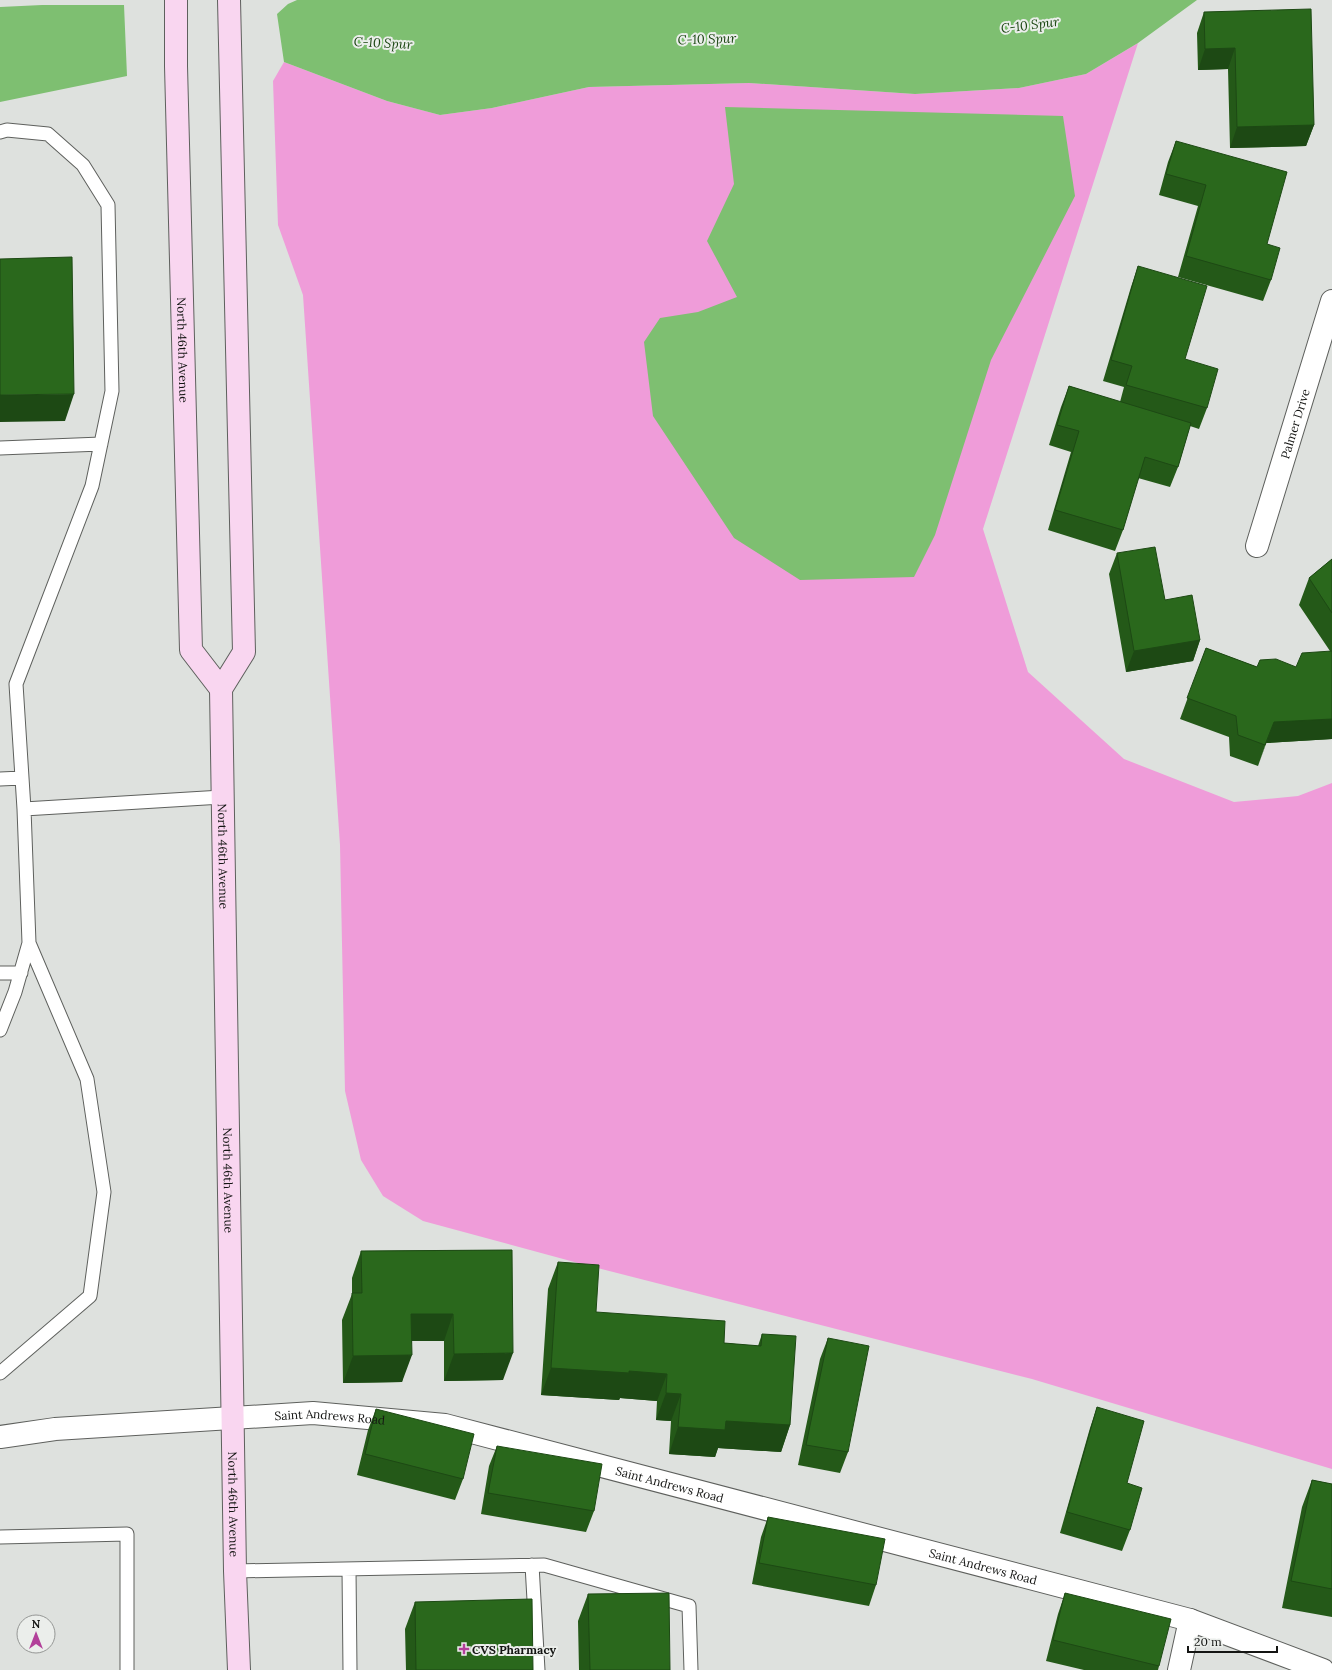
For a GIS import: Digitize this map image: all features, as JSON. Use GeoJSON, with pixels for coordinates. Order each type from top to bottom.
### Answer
{"type":"FeatureCollection","features":[{"type":"Feature","properties":{"kind":"street","name":"North 46th Avenue"},"geometry":{"type":"LineString","coordinates":[[176,0],[176,66],[191,650],[221,689],[232,1417],[235,1571],[239,1670]]}},
{"type":"Feature","properties":{"kind":"street"},"geometry":{"type":"LineString","coordinates":[[221,689],[244,652],[229,0]]}},
{"type":"Feature","properties":{"kind":"street","name":"Palmer Drive"},"geometry":{"type":"LineString","coordinates":[[1257,546],[1332,301]]}},
{"type":"Feature","properties":{"kind":"street","name":"Saint Andrews Road"},"geometry":{"type":"LineString","coordinates":[[0,1437],[55,1429],[313,1413],[445,1425],[1190,1620],[1323,1670]]}},
{"type":"Feature","properties":{"kind":"street"},"geometry":{"type":"LineString","coordinates":[[1179,1670],[1190,1620]]}},
{"type":"Feature","properties":{"kind":"lane"},"geometry":{"type":"LineString","coordinates":[[0,132],[7,130],[48,134],[83,165],[108,205],[112,392],[92,486],[16,684],[24,808],[29,944],[15,992],[0,1030]]}},
{"type":"Feature","properties":{"kind":"lane"},"geometry":{"type":"LineString","coordinates":[[0,448],[101,444]]}},
{"type":"Feature","properties":{"kind":"lane"},"geometry":{"type":"LineString","coordinates":[[0,779],[22,778]]}},
{"type":"Feature","properties":{"kind":"lane"},"geometry":{"type":"LineString","coordinates":[[24,808],[222,797]]}},
{"type":"Feature","properties":{"kind":"lane"},"geometry":{"type":"LineString","coordinates":[[0,1373],[90,1296],[104,1192],[87,1079],[29,944]]}},
{"type":"Feature","properties":{"kind":"lane"},"geometry":{"type":"LineString","coordinates":[[0,973],[21,973]]}},
{"type":"Feature","properties":{"kind":"lane"},"geometry":{"type":"LineString","coordinates":[[0,1537],[128,1534],[128,1670]]}},
{"type":"Feature","properties":{"kind":"lane"},"geometry":{"type":"LineString","coordinates":[[532,1565],[538,1670]]}},
{"type":"Feature","properties":{"kind":"lane"},"geometry":{"type":"LineString","coordinates":[[235,1571],[544,1565],[689,1606],[691,1670]]}},
{"type":"Feature","properties":{"kind":"lane"},"geometry":{"type":"LineString","coordinates":[[349,1569],[350,1670]]}},
{"type":"Feature","properties":{"kind":"shaded area"},"geometry":{"type":"Polygon","coordinates":[[[1138,43],[983,529],[1028,672],[1124,759],[1234,802],[1298,796],[1332,783],[1332,1469],[1032,1379],[578,1263],[423,1221],[383,1196],[361,1160],[345,1091],[340,845],[303,295],[278,225],[273,81],[284,62],[387,101],[440,115],[492,108],[589,87],[749,83],[915,94],[1019,88],[1086,74],[1138,43]]]}},
{"type":"Feature","properties":{"kind":"water","name":"C-10 Spur"},"geometry":{"type":"Polygon","coordinates":[[[297,0],[1197,0],[1138,43],[1086,74],[1019,88],[915,94],[749,83],[589,87],[492,108],[440,115],[387,101],[284,62],[277,14],[288,4],[297,0]]]}},
{"type":"Feature","properties":{"kind":"water"},"geometry":{"type":"Polygon","coordinates":[[[42,5],[124,5],[127,76],[0,102],[0,7],[42,5]]]}},
{"type":"Feature","properties":{"kind":"water"},"geometry":{"type":"Polygon","coordinates":[[[725,107],[1063,116],[1075,196],[991,360],[935,535],[914,577],[800,580],[734,538],[653,416],[644,342],[660,318],[698,312],[737,297],[707,241],[734,184],[725,107]]]}},
{"type":"Feature","properties":{"kind":"building"},"geometry":{"type":"Polygon","coordinates":[[[1311,9],[1314,125],[1237,127],[1235,48],[1205,49],[1204,12],[1311,9]]]}},
{"type":"Feature","properties":{"kind":"building"},"geometry":{"type":"Polygon","coordinates":[[[1176,141],[1287,172],[1267,244],[1280,248],[1271,280],[1186,256],[1206,185],[1166,174],[1176,141]]]}},
{"type":"Feature","properties":{"kind":"building"},"geometry":{"type":"Polygon","coordinates":[[[72,257],[74,394],[0,395],[0,259],[72,257]]]}},
{"type":"Feature","properties":{"kind":"building"},"geometry":{"type":"Polygon","coordinates":[[[1138,266],[1207,286],[1185,359],[1218,369],[1207,408],[1126,385],[1132,366],[1111,360],[1138,266]]]}},
{"type":"Feature","properties":{"kind":"building"},"geometry":{"type":"Polygon","coordinates":[[[1069,386],[1191,423],[1178,467],[1145,457],[1123,530],[1055,510],[1079,431],[1057,425],[1069,386]]]}},
{"type":"Feature","properties":{"kind":"building"},"geometry":{"type":"Polygon","coordinates":[[[1155,547],[1165,600],[1192,595],[1200,640],[1134,651],[1117,553],[1155,547]]]}},
{"type":"Feature","properties":{"kind":"building"},"geometry":{"type":"Polygon","coordinates":[[[1332,559],[1332,613],[1309,578],[1332,559]]]}},
{"type":"Feature","properties":{"kind":"building"},"geometry":{"type":"Polygon","coordinates":[[[1206,648],[1257,667],[1260,660],[1276,659],[1296,667],[1302,653],[1332,651],[1332,719],[1274,722],[1265,745],[1238,735],[1236,716],[1187,698],[1206,648]]]}},
{"type":"Feature","properties":{"kind":"building"},"geometry":{"type":"Polygon","coordinates":[[[512,1250],[513,1353],[454,1354],[453,1314],[411,1314],[412,1355],[353,1356],[352,1293],[362,1293],[361,1251],[512,1250]]]}},
{"type":"Feature","properties":{"kind":"building"},"geometry":{"type":"Polygon","coordinates":[[[558,1262],[599,1265],[596,1312],[725,1321],[724,1343],[761,1346],[762,1334],[796,1336],[790,1425],[726,1421],[725,1430],[678,1427],[681,1394],[666,1393],[667,1374],[551,1368],[558,1262]]]}},
{"type":"Feature","properties":{"kind":"building"},"geometry":{"type":"Polygon","coordinates":[[[828,1338],[869,1346],[848,1452],[806,1445],[828,1338]]]}},
{"type":"Feature","properties":{"kind":"building"},"geometry":{"type":"Polygon","coordinates":[[[1097,1407],[1144,1421],[1127,1483],[1142,1488],[1130,1530],[1067,1512],[1097,1407]]]}},
{"type":"Feature","properties":{"kind":"building"},"geometry":{"type":"Polygon","coordinates":[[[376,1409],[474,1434],[463,1479],[365,1454],[376,1409]]]}},
{"type":"Feature","properties":{"kind":"building"},"geometry":{"type":"Polygon","coordinates":[[[497,1446],[602,1464],[594,1511],[488,1493],[497,1446]]]}},
{"type":"Feature","properties":{"kind":"building"},"geometry":{"type":"Polygon","coordinates":[[[1312,1480],[1332,1484],[1332,1589],[1291,1581],[1312,1480]]]}},
{"type":"Feature","properties":{"kind":"building"},"geometry":{"type":"Polygon","coordinates":[[[768,1517],[885,1539],[876,1585],[759,1563],[768,1517]]]}},
{"type":"Feature","properties":{"kind":"building"},"geometry":{"type":"Polygon","coordinates":[[[669,1593],[670,1670],[590,1670],[588,1594],[669,1593]]]}},
{"type":"Feature","properties":{"kind":"building"},"geometry":{"type":"Polygon","coordinates":[[[1065,1593],[1171,1619],[1159,1666],[1053,1640],[1065,1593]]]}},
{"type":"Feature","properties":{"kind":"building"},"geometry":{"type":"Polygon","coordinates":[[[532,1599],[533,1670],[416,1670],[415,1602],[532,1599]]]}},
{"type":"Feature","properties":{"kind":"place","name":"CVS Pharmacy"},"geometry":{"type":"Point","coordinates":[464,1649]}}]}
